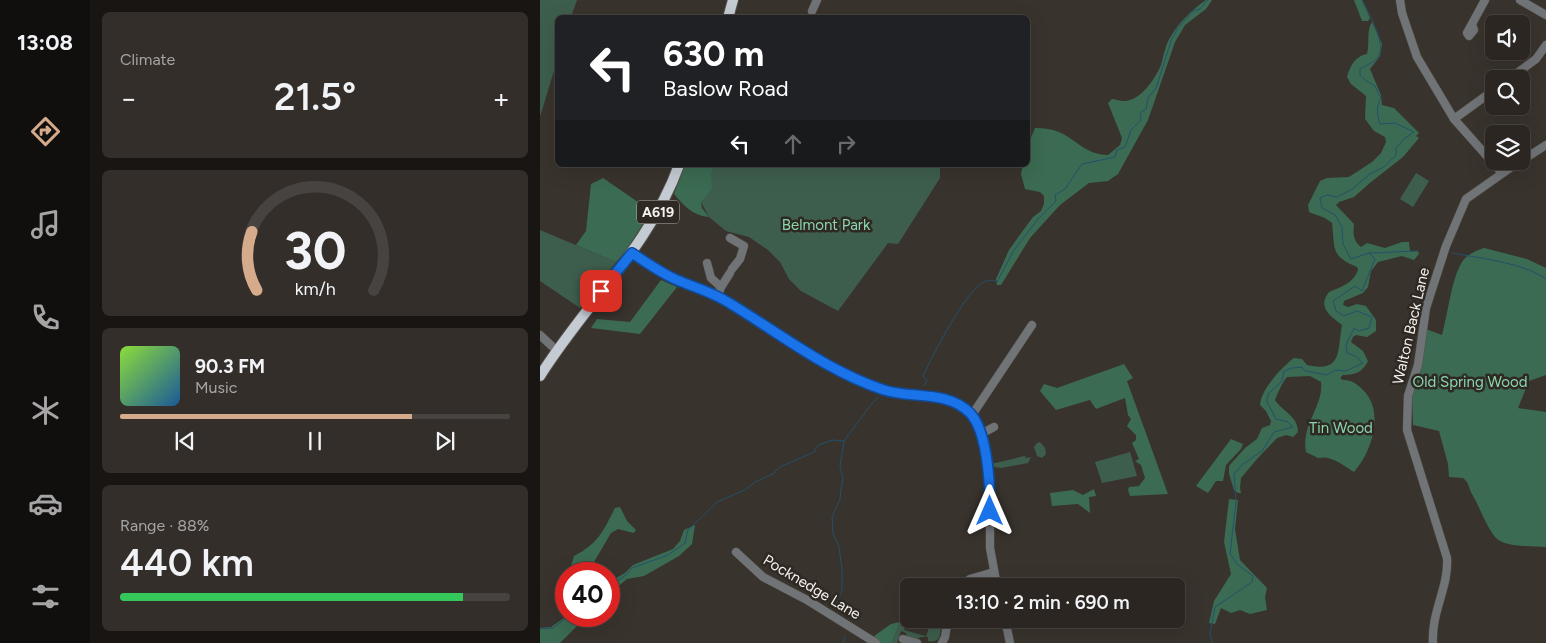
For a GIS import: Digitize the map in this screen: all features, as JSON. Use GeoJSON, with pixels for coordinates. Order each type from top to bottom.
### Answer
{"type":"FeatureCollection","features":[{"type":"Feature","properties":{"kind":"highway"},"geometry":{"type":"LineString","coordinates":[[729,15],[734,0]]}},
{"type":"Feature","properties":{"kind":"highway","name":"A619"},"geometry":{"type":"LineString","coordinates":[[540,376],[556,350],[632,253],[659,211],[678,167]]}},
{"type":"Feature","properties":{"kind":"street"},"geometry":{"type":"LineString","coordinates":[[812,11],[817,0]]}},
{"type":"Feature","properties":{"kind":"street"},"geometry":{"type":"LineString","coordinates":[[1400,0],[1402,12],[1417,57],[1454,119],[1502,173]]}},
{"type":"Feature","properties":{"kind":"street"},"geometry":{"type":"LineString","coordinates":[[1472,24],[1485,0]]}},
{"type":"Feature","properties":{"kind":"street"},"geometry":{"type":"LineString","coordinates":[[1520,0],[1546,15]]}},
{"type":"Feature","properties":{"kind":"street"},"geometry":{"type":"LineString","coordinates":[[1521,70],[1536,59],[1546,45]]}},
{"type":"Feature","properties":{"kind":"street"},"geometry":{"type":"LineString","coordinates":[[1454,119],[1485,97]]}},
{"type":"Feature","properties":{"kind":"street","name":"Walton Back Lane"},"geometry":{"type":"LineString","coordinates":[[1530,155],[1546,145]]}},
{"type":"Feature","properties":{"kind":"street","name":"Walton Back Lane"},"geometry":{"type":"LineString","coordinates":[[1433,643],[1436,608],[1446,578],[1447,558],[1407,430],[1408,396],[1418,365],[1426,308],[1446,246],[1467,198],[1507,170]]}},
{"type":"Feature","properties":{"kind":"street"},"geometry":{"type":"LineString","coordinates":[[718,296],[731,271],[740,260],[744,246],[730,238]]}},
{"type":"Feature","properties":{"kind":"street"},"geometry":{"type":"LineString","coordinates":[[632,253],[651,267],[718,296],[794,345],[836,370],[863,383],[888,392],[936,397],[954,402],[972,415],[982,434],[990,481],[990,548],[995,578]]}},
{"type":"Feature","properties":{"kind":"street"},"geometry":{"type":"LineString","coordinates":[[707,263],[711,278],[722,287]]}},
{"type":"Feature","properties":{"kind":"street"},"geometry":{"type":"LineString","coordinates":[[972,415],[1032,325]]}},
{"type":"Feature","properties":{"kind":"street"},"geometry":{"type":"LineString","coordinates":[[540,335],[556,350]]}},
{"type":"Feature","properties":{"kind":"street"},"geometry":{"type":"LineString","coordinates":[[982,434],[994,428]]}},
{"type":"Feature","properties":{"kind":"street","name":"Pocknedge Lane"},"geometry":{"type":"LineString","coordinates":[[736,552],[762,577],[807,600],[876,643]]}},
{"type":"Feature","properties":{"kind":"street"},"geometry":{"type":"LineString","coordinates":[[973,578],[994,572]]}},
{"type":"Feature","properties":{"kind":"street"},"geometry":{"type":"LineString","coordinates":[[942,643],[946,636],[947,628]]}},
{"type":"Feature","properties":{"kind":"street"},"geometry":{"type":"LineString","coordinates":[[1006,628],[1010,643]]}},
{"type":"Feature","properties":{"kind":"street"},"geometry":{"type":"LineString","coordinates":[[903,639],[917,643]]}},
{"type":"Feature","properties":{"kind":"green space"},"geometry":{"type":"Polygon","coordinates":[[[540,0],[577,0],[572,15],[555,15],[555,68],[540,117],[540,0]]]}},
{"type":"Feature","properties":{"kind":"green space"},"geometry":{"type":"Polygon","coordinates":[[[1206,0],[1212,0],[1206,9],[1185,25],[1175,42],[1148,120],[1118,174],[1108,181],[1089,183],[1060,205],[1030,238],[1001,285],[997,285],[996,279],[1009,250],[1033,217],[1041,211],[1044,204],[1044,196],[1040,192],[1025,189],[1021,174],[1023,167],[1030,167],[1030,140],[1035,128],[1056,131],[1094,153],[1108,155],[1120,145],[1122,138],[1108,103],[1112,99],[1122,101],[1135,98],[1146,89],[1161,65],[1167,43],[1178,25],[1206,0]]]}},
{"type":"Feature","properties":{"kind":"green space"},"geometry":{"type":"Polygon","coordinates":[[[1354,0],[1362,0],[1370,18],[1368,21],[1362,21],[1354,0]]]}},
{"type":"Feature","properties":{"kind":"green space","name":"Tin Wood"},"geometry":{"type":"Polygon","coordinates":[[[1372,22],[1382,44],[1380,56],[1370,69],[1381,95],[1382,105],[1394,108],[1419,133],[1416,136],[1419,138],[1403,157],[1354,197],[1339,202],[1336,205],[1354,224],[1354,237],[1361,247],[1367,243],[1385,248],[1402,242],[1409,242],[1410,251],[1418,251],[1419,254],[1414,260],[1402,256],[1378,262],[1371,271],[1368,287],[1363,293],[1344,301],[1343,305],[1348,307],[1357,304],[1366,306],[1376,320],[1376,331],[1367,337],[1356,335],[1351,342],[1363,351],[1368,361],[1366,365],[1358,372],[1343,375],[1340,378],[1356,384],[1370,399],[1375,420],[1371,443],[1354,472],[1332,459],[1318,458],[1306,452],[1305,442],[1309,424],[1319,399],[1321,382],[1310,376],[1287,377],[1275,400],[1296,422],[1298,432],[1293,437],[1286,435],[1277,438],[1241,478],[1241,493],[1238,493],[1234,490],[1229,474],[1229,466],[1245,448],[1257,439],[1262,428],[1270,425],[1271,421],[1266,411],[1260,405],[1268,385],[1294,358],[1302,359],[1307,365],[1327,366],[1333,363],[1338,351],[1342,325],[1329,315],[1324,302],[1329,292],[1343,286],[1354,278],[1358,270],[1357,267],[1338,255],[1334,245],[1332,223],[1323,217],[1309,212],[1308,205],[1320,181],[1327,178],[1349,177],[1372,162],[1381,153],[1386,142],[1385,137],[1374,131],[1365,119],[1366,96],[1351,84],[1347,77],[1354,62],[1359,57],[1367,54],[1369,29],[1372,22]]]}},
{"type":"Feature","properties":{"kind":"green space"},"geometry":{"type":"Polygon","coordinates":[[[684,167],[713,167],[711,175],[712,188],[701,202],[702,208],[709,217],[693,212],[674,194],[684,167]]]}},
{"type":"Feature","properties":{"kind":"green space","name":"Belmont Park"},"geometry":{"type":"Polygon","coordinates":[[[694,167],[940,167],[940,178],[898,244],[888,243],[838,311],[801,291],[789,279],[780,262],[768,250],[749,237],[726,231],[709,217],[701,202],[694,167]]]}},
{"type":"Feature","properties":{"kind":"green space"},"geometry":{"type":"Polygon","coordinates":[[[1416,173],[1429,181],[1413,207],[1400,199],[1416,173]]]}},
{"type":"Feature","properties":{"kind":"green space"},"geometry":{"type":"Polygon","coordinates":[[[603,178],[651,211],[627,249],[616,262],[576,245],[586,231],[591,184],[603,178]]]}},
{"type":"Feature","properties":{"kind":"green space"},"geometry":{"type":"Polygon","coordinates":[[[540,230],[616,262],[580,308],[540,281],[540,230]]]}},
{"type":"Feature","properties":{"kind":"green space","name":"Old Spring Wood"},"geometry":{"type":"Polygon","coordinates":[[[1484,248],[1527,259],[1546,268],[1546,375],[1529,381],[1518,408],[1546,412],[1546,547],[1510,544],[1496,538],[1488,526],[1467,482],[1463,478],[1449,477],[1448,464],[1439,431],[1413,425],[1412,397],[1426,329],[1442,335],[1452,287],[1458,269],[1466,257],[1484,248]]]}},
{"type":"Feature","properties":{"kind":"green space"},"geometry":{"type":"Polygon","coordinates":[[[661,280],[677,287],[640,334],[591,328],[597,319],[630,322],[661,280]]]}},
{"type":"Feature","properties":{"kind":"green space"},"geometry":{"type":"Polygon","coordinates":[[[1124,364],[1133,378],[1127,381],[1168,494],[1130,496],[1129,487],[1139,486],[1145,478],[1141,465],[1135,461],[1139,459],[1132,443],[1136,440],[1136,435],[1127,426],[1131,419],[1128,415],[1125,398],[1096,409],[1090,400],[1056,410],[1040,391],[1044,384],[1057,388],[1124,364]]]}},
{"type":"Feature","properties":{"kind":"green space"},"geometry":{"type":"Polygon","coordinates":[[[1231,439],[1243,444],[1241,449],[1226,465],[1223,481],[1216,481],[1208,493],[1196,486],[1231,439]]]}},
{"type":"Feature","properties":{"kind":"green space"},"geometry":{"type":"Polygon","coordinates":[[[1040,442],[1045,448],[1046,454],[1042,458],[1037,456],[1034,447],[1040,442]]]}},
{"type":"Feature","properties":{"kind":"green space"},"geometry":{"type":"Polygon","coordinates":[[[1130,452],[1137,476],[1102,483],[1095,462],[1130,452]]]}},
{"type":"Feature","properties":{"kind":"green space"},"geometry":{"type":"Polygon","coordinates":[[[1025,456],[1026,458],[1031,457],[1028,463],[1001,468],[991,464],[1025,456]]]}},
{"type":"Feature","properties":{"kind":"green space"},"geometry":{"type":"Polygon","coordinates":[[[1094,489],[1096,496],[1089,497],[1090,513],[1078,504],[1052,506],[1050,493],[1073,490],[1083,495],[1094,489]]]}},
{"type":"Feature","properties":{"kind":"green space"},"geometry":{"type":"Polygon","coordinates":[[[1229,499],[1238,500],[1235,529],[1240,560],[1267,588],[1265,597],[1267,610],[1250,614],[1240,610],[1231,613],[1221,608],[1215,624],[1209,623],[1214,601],[1231,574],[1224,542],[1229,499]]]}},
{"type":"Feature","properties":{"kind":"green space"},"geometry":{"type":"Polygon","coordinates":[[[620,507],[627,521],[636,530],[634,533],[618,529],[611,533],[594,562],[572,562],[574,556],[589,546],[599,536],[615,508],[620,507]]]}},
{"type":"Feature","properties":{"kind":"green space"},"geometry":{"type":"Polygon","coordinates":[[[695,525],[692,544],[679,556],[644,576],[627,579],[620,585],[620,576],[633,565],[673,549],[680,541],[684,530],[695,525]]]}},
{"type":"Feature","properties":{"kind":"green space"},"geometry":{"type":"Polygon","coordinates":[[[900,622],[900,628],[925,636],[915,640],[907,637],[906,633],[901,631],[897,643],[892,643],[900,622]]]}},
{"type":"Feature","properties":{"kind":"green space"},"geometry":{"type":"Polygon","coordinates":[[[900,622],[892,643],[880,643],[874,636],[891,624],[900,622]]]}},
{"type":"Feature","properties":{"kind":"green space"},"geometry":{"type":"Polygon","coordinates":[[[555,624],[555,627],[576,627],[560,643],[540,643],[540,628],[551,627],[555,624]]]}},
{"type":"Feature","properties":{"kind":"green space"},"geometry":{"type":"Polygon","coordinates":[[[929,628],[941,628],[939,638],[935,641],[928,641],[928,637],[926,637],[929,628]]]}},
{"type":"Feature","properties":{"kind":"waterway"},"geometry":{"type":"LineString","coordinates":[[924,386],[927,381],[923,376],[934,354],[957,313],[974,290],[986,281],[997,282],[1014,250],[1038,219],[1056,201],[1055,195],[1065,189],[1082,164],[1115,157],[1117,150],[1125,147],[1131,130],[1141,120],[1140,113],[1146,109],[1148,98],[1156,88],[1172,38],[1193,11],[1200,9],[1208,0]]}},
{"type":"Feature","properties":{"kind":"waterway"},"geometry":{"type":"LineString","coordinates":[[1212,643],[1210,634],[1215,607],[1252,582],[1253,576],[1238,565],[1230,554],[1236,502],[1234,474],[1242,465],[1262,451],[1274,432],[1293,427],[1288,422],[1276,419],[1267,402],[1268,394],[1282,381],[1284,371],[1292,368],[1302,367],[1305,371],[1327,375],[1335,370],[1346,371],[1363,363],[1355,356],[1347,353],[1346,345],[1354,328],[1359,331],[1369,328],[1372,317],[1357,311],[1344,316],[1336,311],[1333,301],[1355,286],[1362,291],[1375,259],[1369,253],[1351,259],[1343,244],[1342,227],[1335,215],[1322,208],[1320,198],[1327,195],[1337,197],[1351,190],[1370,174],[1384,167],[1396,155],[1396,148],[1414,132],[1395,123],[1380,124],[1378,104],[1381,98],[1375,86],[1360,75],[1360,69],[1375,60],[1381,50],[1378,35],[1362,0]]}},
{"type":"Feature","properties":{"kind":"waterway"},"geometry":{"type":"LineString","coordinates":[[1369,253],[1418,251]]}},
{"type":"Feature","properties":{"kind":"waterway"},"geometry":{"type":"LineString","coordinates":[[1452,253],[1514,265],[1537,273],[1546,279]]}},
{"type":"Feature","properties":{"kind":"waterway"},"geometry":{"type":"LineString","coordinates":[[620,579],[632,568],[668,555],[685,543],[688,530],[717,502],[745,490],[755,482],[773,474],[780,467],[814,452],[818,445],[833,440],[844,441],[878,397]]}},
{"type":"Feature","properties":{"kind":"waterway"},"geometry":{"type":"LineString","coordinates":[[835,605],[842,590],[842,570],[839,547],[833,534],[832,517],[840,499],[843,479],[840,466],[844,441]]}},
{"type":"Feature","properties":{"kind":"waterway"},"geometry":{"type":"LineString","coordinates":[[540,629],[555,626]]}},
{"type":"Feature","properties":{"kind":"waterway"},"geometry":{"type":"LineString","coordinates":[[843,643],[845,637]]}},
{"type":"Feature","properties":{"kind":"route"},"geometry":{"type":"LineString","coordinates":[[601,291],[632,253],[651,267],[679,281],[718,296],[794,345],[836,370],[863,383],[888,392],[936,397],[954,402],[972,415],[982,434],[990,481],[990,511]]}}]}
